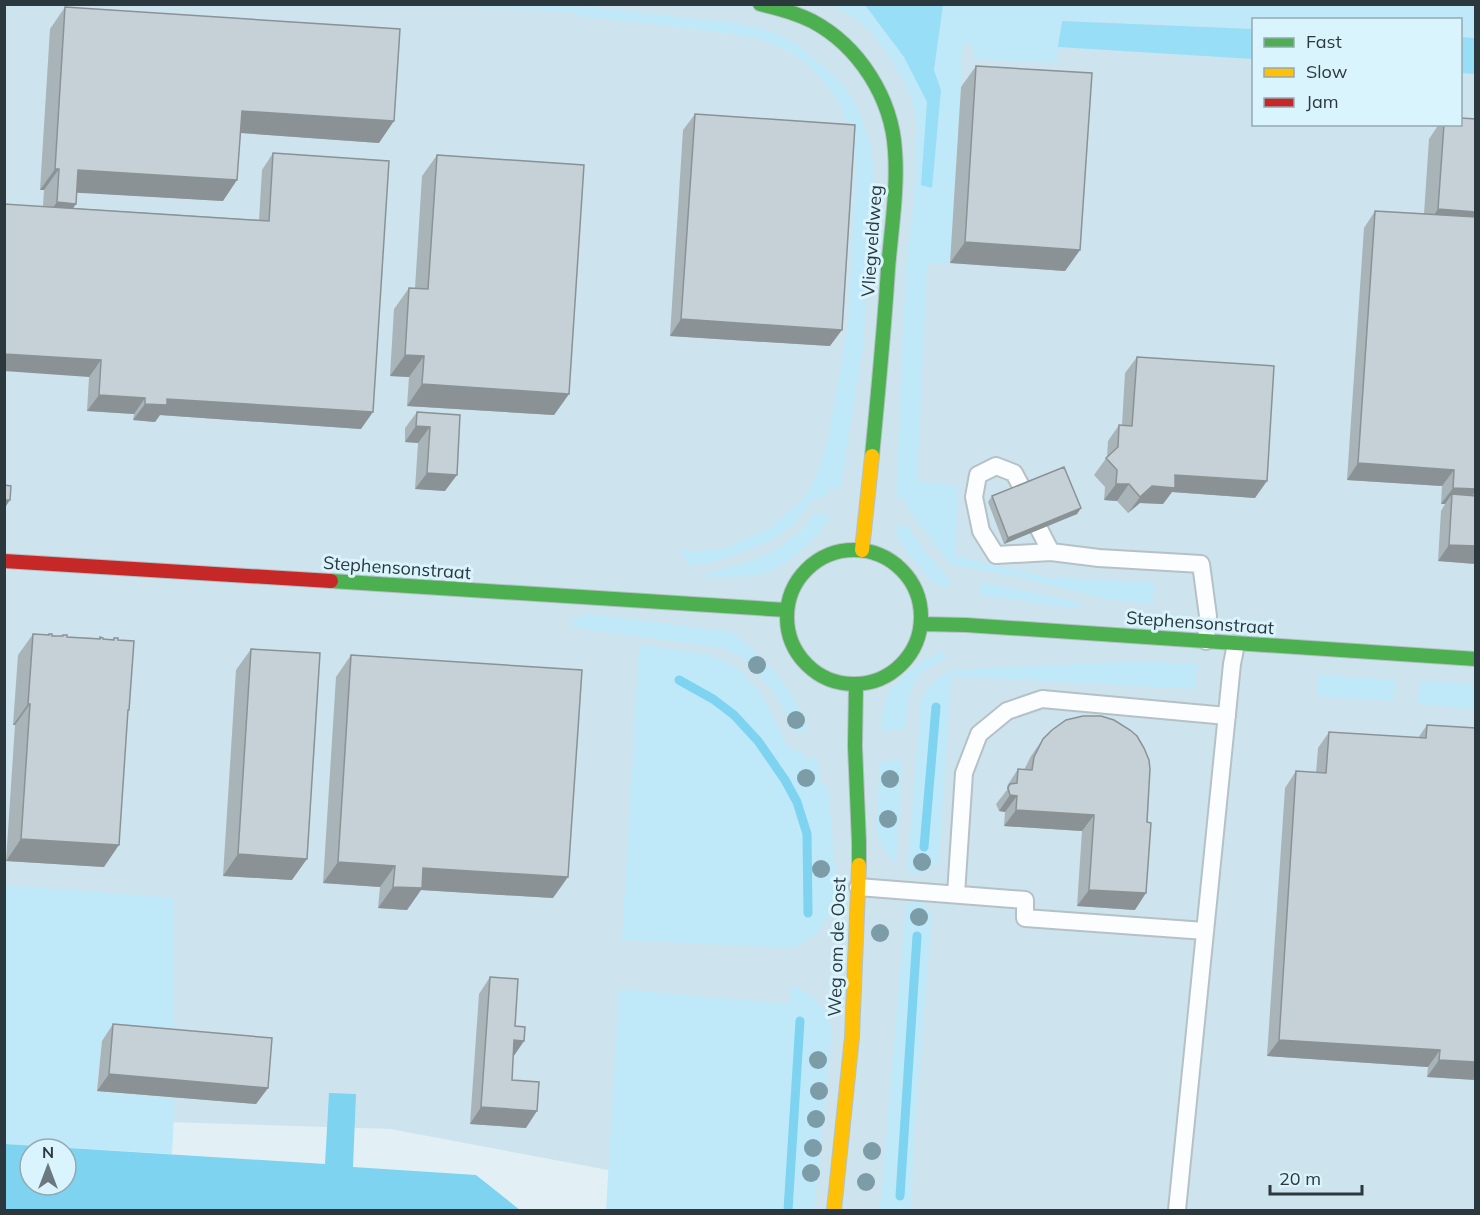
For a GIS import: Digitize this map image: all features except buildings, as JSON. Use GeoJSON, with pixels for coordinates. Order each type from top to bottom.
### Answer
{"type":"FeatureCollection","features":[{"type":"Feature","properties":{"kind":"main road","name":"Vliegveldweg"},"geometry":{"type":"LineString","coordinates":[[760,4],[794,12],[837,37],[867,71],[880,93],[890,121],[895,149],[895,180],[881,367],[862,550]]}},
{"type":"Feature","properties":{"kind":"main road"},"geometry":{"type":"LineString","coordinates":[[862,550],[887,558],[907,574],[919,598],[922,624],[915,648],[900,668],[879,681],[855,685],[819,676],[799,655],[793,648],[786,610],[794,585],[811,564],[835,552],[862,550]]}},
{"type":"Feature","properties":{"kind":"main road","name":"Stephensonstraat"},"geometry":{"type":"LineString","coordinates":[[4,561],[786,610]]}},
{"type":"Feature","properties":{"kind":"main road","name":"Stephensonstraat"},"geometry":{"type":"LineString","coordinates":[[922,624],[1476,659]]}},
{"type":"Feature","properties":{"kind":"main road","name":"Weg om de Oost"},"geometry":{"type":"LineString","coordinates":[[834,1210],[852,1037],[858,887],[855,685]]}},
{"type":"Feature","properties":{"kind":"lane"},"geometry":{"type":"LineString","coordinates":[[1022,488],[1014,473],[996,466],[978,475],[974,496],[981,531],[996,555],[1051,552],[1099,558],[1201,564],[1208,616],[1206,641]]}},
{"type":"Feature","properties":{"kind":"lane"},"geometry":{"type":"LineString","coordinates":[[1039,529],[1051,552]]}},
{"type":"Feature","properties":{"kind":"lane"},"geometry":{"type":"LineString","coordinates":[[1177,1210],[1232,664],[1236,644]]}},
{"type":"Feature","properties":{"kind":"lane"},"geometry":{"type":"LineString","coordinates":[[956,894],[964,773],[979,734],[1007,711],[1042,699],[1227,716]]}},
{"type":"Feature","properties":{"kind":"lane"},"geometry":{"type":"LineString","coordinates":[[858,887],[1025,900],[1025,918],[1205,931]]}},
{"type":"Feature","properties":{"kind":"shaded area"},"geometry":{"type":"Polygon","coordinates":[[[535,4],[586,7],[735,23],[773,32],[792,41],[829,71],[848,91],[861,116],[871,147],[874,175],[863,345],[840,489],[829,488],[826,496],[813,499],[793,525],[770,541],[724,559],[689,566],[680,550],[724,549],[770,528],[804,498],[817,475],[829,434],[848,326],[855,153],[847,124],[837,99],[805,62],[784,49],[760,39],[673,26],[578,16],[578,13],[457,5],[535,4]]]}},
{"type":"Feature","properties":{"kind":"shaded area"},"geometry":{"type":"Polygon","coordinates":[[[5,5],[1475,5],[1475,1210],[822,1210],[390,1129],[5,1117],[5,5]]]}},
{"type":"Feature","properties":{"kind":"shaded area"},"geometry":{"type":"Polygon","coordinates":[[[831,5],[865,5],[904,57],[927,102],[921,185],[932,187],[941,90],[934,70],[943,5],[1475,5],[1475,38],[1462,37],[1462,18],[1252,18],[1252,29],[1063,20],[1057,63],[973,59],[974,45],[963,44],[950,263],[927,263],[917,481],[957,486],[956,556],[1046,577],[1155,583],[1153,604],[1107,599],[1018,577],[957,566],[947,561],[907,507],[906,499],[896,498],[906,264],[914,200],[917,123],[905,83],[889,56],[871,32],[854,17],[831,5]]]}},
{"type":"Feature","properties":{"kind":"shaded area"},"geometry":{"type":"Polygon","coordinates":[[[865,5],[943,5],[934,70],[941,90],[932,188],[921,185],[927,102],[904,57],[865,5]]]}},
{"type":"Feature","properties":{"kind":"shaded area"},"geometry":{"type":"Polygon","coordinates":[[[1062,21],[1252,29],[1252,59],[1058,47],[1062,21]]]}},
{"type":"Feature","properties":{"kind":"shaded area"},"geometry":{"type":"Polygon","coordinates":[[[1462,37],[1475,38],[1475,74],[1462,73],[1462,37]]]}},
{"type":"Feature","properties":{"kind":"shaded area"},"geometry":{"type":"Polygon","coordinates":[[[815,514],[832,515],[803,549],[774,570],[744,576],[709,578],[706,576],[706,574],[741,564],[777,549],[804,528],[815,514]]]}},
{"type":"Feature","properties":{"kind":"shaded area"},"geometry":{"type":"Polygon","coordinates":[[[895,525],[909,528],[925,552],[949,578],[948,590],[932,581],[910,556],[898,538],[895,525]]]}},
{"type":"Feature","properties":{"kind":"shaded area"},"geometry":{"type":"Polygon","coordinates":[[[980,582],[1078,602],[1080,609],[980,595],[980,582]]]}},
{"type":"Feature","properties":{"kind":"shaded area"},"geometry":{"type":"Polygon","coordinates":[[[588,614],[731,632],[780,678],[795,701],[809,731],[793,731],[782,705],[770,687],[742,657],[720,647],[572,626],[573,620],[588,614]]]}},
{"type":"Feature","properties":{"kind":"shaded area"},"geometry":{"type":"Polygon","coordinates":[[[639,645],[707,654],[727,662],[741,671],[763,697],[788,747],[802,753],[806,759],[817,758],[820,782],[828,786],[837,891],[828,917],[817,933],[798,946],[789,948],[622,940],[639,645]]]}},
{"type":"Feature","properties":{"kind":"shaded area"},"geometry":{"type":"Polygon","coordinates":[[[946,651],[945,659],[924,671],[914,683],[908,697],[905,729],[881,731],[885,702],[899,680],[930,657],[946,651]]]}},
{"type":"Feature","properties":{"kind":"shaded area"},"geometry":{"type":"Polygon","coordinates":[[[1080,663],[1197,664],[1196,689],[951,676],[939,862],[920,874],[907,872],[921,700],[933,683],[952,670],[1080,663]]]}},
{"type":"Feature","properties":{"kind":"shaded area"},"geometry":{"type":"Polygon","coordinates":[[[1319,675],[1395,680],[1394,701],[1317,696],[1319,675]]]}},
{"type":"Feature","properties":{"kind":"shaded area"},"geometry":{"type":"Polygon","coordinates":[[[1420,681],[1475,684],[1475,709],[1418,704],[1420,681]]]}},
{"type":"Feature","properties":{"kind":"shaded area"},"geometry":{"type":"Polygon","coordinates":[[[902,759],[896,865],[881,845],[876,828],[880,762],[902,759]]]}},
{"type":"Feature","properties":{"kind":"shaded area"},"geometry":{"type":"Polygon","coordinates":[[[4,885],[174,898],[174,1043],[101,1040],[96,1092],[175,1099],[172,1154],[78,1148],[78,1137],[18,1137],[18,1145],[5,1144],[4,885]]]}},
{"type":"Feature","properties":{"kind":"shaded area"},"geometry":{"type":"Polygon","coordinates":[[[921,902],[932,915],[914,1133],[911,1210],[878,1210],[881,1198],[906,903],[921,902]]]}},
{"type":"Feature","properties":{"kind":"shaded area"},"geometry":{"type":"Polygon","coordinates":[[[791,984],[818,1002],[826,1014],[832,1031],[814,1210],[606,1210],[619,989],[790,1004],[791,984]]]}},
{"type":"Feature","properties":{"kind":"shaded area"},"geometry":{"type":"Polygon","coordinates":[[[329,1093],[356,1094],[353,1167],[476,1175],[520,1210],[5,1210],[5,1144],[18,1145],[18,1197],[78,1197],[78,1149],[325,1164],[329,1093]]]}},
{"type":"Feature","properties":{"kind":"waterway"},"geometry":{"type":"LineString","coordinates":[[679,680],[713,699],[734,715],[758,741],[785,780],[797,802],[807,834],[808,913]]}},
{"type":"Feature","properties":{"kind":"waterway"},"geometry":{"type":"LineString","coordinates":[[924,847],[936,707]]}},
{"type":"Feature","properties":{"kind":"waterway"},"geometry":{"type":"LineString","coordinates":[[900,1196],[917,936]]}},
{"type":"Feature","properties":{"kind":"waterway"},"geometry":{"type":"LineString","coordinates":[[788,1210],[800,1021]]}},
{"type":"Feature","properties":{"kind":"traffic: fast"},"geometry":{"type":"LineString","coordinates":[[760,4],[812,21],[844,44],[858,59],[880,93],[892,131],[896,165],[895,195],[872,456]]}},
{"type":"Feature","properties":{"kind":"traffic: fast"},"geometry":{"type":"LineString","coordinates":[[854,550],[880,555],[901,570],[916,591],[921,617],[916,643],[901,664],[880,679],[854,684],[828,679],[807,664],[792,643],[787,617],[792,591],[807,570],[828,555],[854,550]]}},
{"type":"Feature","properties":{"kind":"traffic: fast"},"geometry":{"type":"LineString","coordinates":[[331,581],[786,610]]}},
{"type":"Feature","properties":{"kind":"traffic: fast"},"geometry":{"type":"LineString","coordinates":[[922,624],[1476,659]]}},
{"type":"Feature","properties":{"kind":"traffic: fast"},"geometry":{"type":"LineString","coordinates":[[856,685],[855,746],[859,865]]}},
{"type":"Feature","properties":{"kind":"traffic: slow"},"geometry":{"type":"LineString","coordinates":[[862,550],[872,456]]}},
{"type":"Feature","properties":{"kind":"traffic: slow"},"geometry":{"type":"LineString","coordinates":[[834,1210],[852,1037],[859,865]]}},
{"type":"Feature","properties":{"kind":"traffic: jam"},"geometry":{"type":"LineString","coordinates":[[4,561],[331,581]]}}]}
